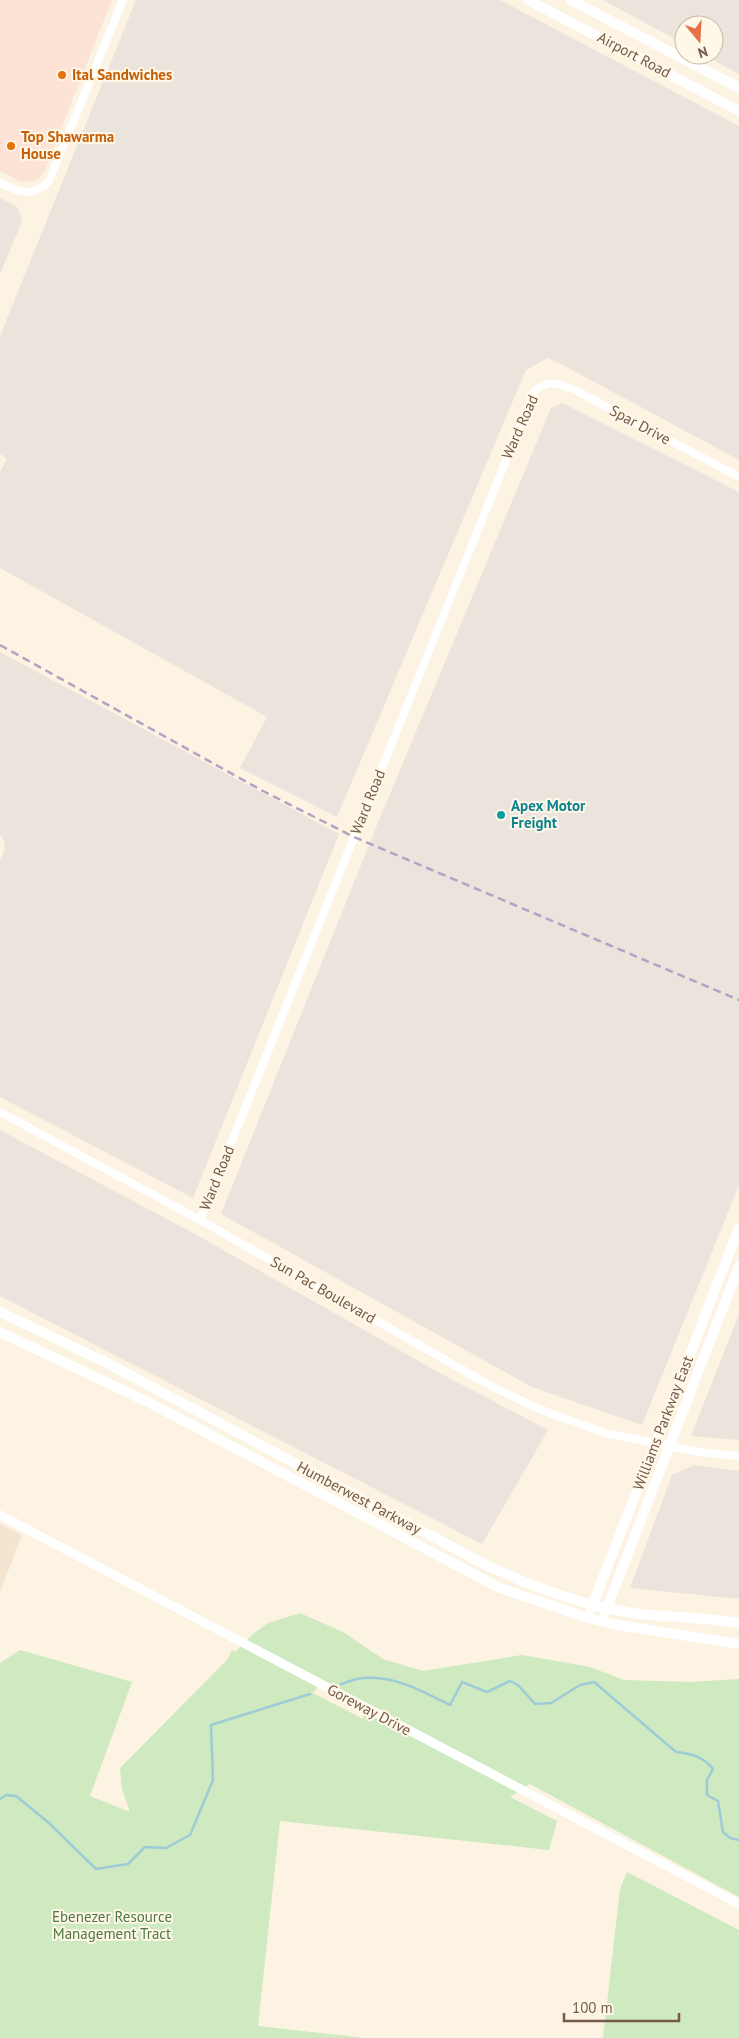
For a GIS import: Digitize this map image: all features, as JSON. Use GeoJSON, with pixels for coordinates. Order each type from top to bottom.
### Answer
{"type":"FeatureCollection","features":[{"type":"Feature","properties":{"kind":"main road","name":"Airport Road"},"geometry":{"type":"LineString","coordinates":[[528,0],[739,111]]}},
{"type":"Feature","properties":{"kind":"main road","name":"Airport Road"},"geometry":{"type":"LineString","coordinates":[[571,0],[739,88]]}},
{"type":"Feature","properties":{"kind":"main road","name":"Williams Parkway East"},"geometry":{"type":"LineString","coordinates":[[588,1618],[739,1228]]}},
{"type":"Feature","properties":{"kind":"main road","name":"Williams Parkway East"},"geometry":{"type":"LineString","coordinates":[[602,1621],[739,1266]]}},
{"type":"Feature","properties":{"kind":"main road","name":"Humberwest Parkway"},"geometry":{"type":"LineString","coordinates":[[0,1312],[107,1363],[484,1564],[540,1588],[606,1608],[652,1616],[739,1623]]}},
{"type":"Feature","properties":{"kind":"main road","name":"Humberwest Parkway"},"geometry":{"type":"LineString","coordinates":[[0,1332],[150,1403],[500,1588],[588,1618],[739,1644]]}},
{"type":"Feature","properties":{"kind":"street"},"geometry":{"type":"LineString","coordinates":[[0,183],[18,192],[29,193],[42,187],[49,181],[123,0]]}},
{"type":"Feature","properties":{"kind":"street","name":"Spar Drive"},"geometry":{"type":"LineString","coordinates":[[539,386],[546,383],[557,383],[574,389],[739,477]]}},
{"type":"Feature","properties":{"kind":"street","name":"Ward Road"},"geometry":{"type":"LineString","coordinates":[[200,1220],[478,528],[533,393],[539,386]]}},
{"type":"Feature","properties":{"kind":"street","name":"Sun Pac Boulevard"},"geometry":{"type":"LineString","coordinates":[[0,1112],[200,1220],[495,1387],[540,1409],[605,1434],[699,1452],[739,1456]]}},
{"type":"Feature","properties":{"kind":"street","name":"Goreway Drive"},"geometry":{"type":"LineString","coordinates":[[0,1515],[739,1904]]}},
{"type":"Feature","properties":{"kind":"shaded area"},"geometry":{"type":"Polygon","coordinates":[[[0,0],[112,0],[44,172],[38,179],[29,182],[19,181],[0,171],[0,0]]]}},
{"type":"Feature","properties":{"kind":"shaded area"},"geometry":{"type":"Polygon","coordinates":[[[136,0],[500,0],[739,126],[739,460],[548,358],[526,370],[337,817],[240,768],[267,717],[0,568],[0,472],[7,459],[0,454],[0,336],[136,0]]]}},
{"type":"Feature","properties":{"kind":"shaded area"},"geometry":{"type":"Polygon","coordinates":[[[603,0],[739,0],[739,74],[722,65],[724,65],[724,15],[674,15],[674,39],[603,0]]]}},
{"type":"Feature","properties":{"kind":"shaded area"},"geometry":{"type":"Polygon","coordinates":[[[0,198],[17,207],[22,217],[21,224],[0,274],[0,198]]]}},
{"type":"Feature","properties":{"kind":"shaded area"},"geometry":{"type":"Polygon","coordinates":[[[562,403],[739,492],[739,1185],[642,1425],[532,1387],[221,1214],[375,830],[551,408],[562,403]]]}},
{"type":"Feature","properties":{"kind":"shaded area"},"geometry":{"type":"Polygon","coordinates":[[[0,652],[339,834],[193,1198],[0,1097],[0,861],[5,848],[0,834],[0,652]]]}},
{"type":"Feature","properties":{"kind":"shaded area"},"geometry":{"type":"Polygon","coordinates":[[[0,1130],[195,1234],[438,1372],[548,1430],[482,1544],[0,1296],[0,1130]]]}},
{"type":"Feature","properties":{"kind":"shaded area"},"geometry":{"type":"Polygon","coordinates":[[[739,1314],[739,1440],[691,1436],[739,1314]]]}},
{"type":"Feature","properties":{"kind":"shaded area"},"geometry":{"type":"Polygon","coordinates":[[[694,1465],[739,1471],[739,1599],[630,1588],[672,1475],[694,1465]]]}},
{"type":"Feature","properties":{"kind":"shaded area"},"geometry":{"type":"Polygon","coordinates":[[[0,1524],[22,1535],[0,1592],[0,1524]]]}},
{"type":"Feature","properties":{"kind":"green space","name":"Ebenezer Resource Management Tract"},"geometry":{"type":"Polygon","coordinates":[[[300,1613],[343,1632],[383,1659],[423,1671],[522,1655],[590,1667],[624,1680],[690,1682],[739,1679],[739,1897],[530,1784],[510,1797],[557,1821],[549,1850],[280,1821],[258,2026],[365,2038],[0,2038],[0,1663],[20,1650],[132,1682],[90,1796],[130,1812],[122,1789],[120,1768],[227,1660],[232,1650],[235,1652],[253,1634],[268,1623],[300,1613]],[[320,1684],[313,1693],[363,1719],[364,1710],[320,1684]]]}},
{"type":"Feature","properties":{"kind":"green space"},"geometry":{"type":"Polygon","coordinates":[[[627,1872],[739,1930],[739,2038],[603,2038],[620,1889],[627,1872]]]}},
{"type":"Feature","properties":{"kind":"waterway"},"geometry":{"type":"LineString","coordinates":[[341,1684],[361,1678],[386,1679],[408,1685],[450,1705],[462,1682],[487,1692],[510,1681],[518,1685],[535,1704],[551,1703],[580,1685],[594,1682],[676,1752],[696,1756],[713,1769],[707,1780],[707,1795],[718,1801],[723,1832],[730,1838],[739,1840]]}},
{"type":"Feature","properties":{"kind":"waterway"},"geometry":{"type":"LineString","coordinates":[[0,1799],[6,1795],[16,1796],[49,1823],[96,1869],[128,1864],[145,1847],[166,1848],[190,1835],[213,1780],[211,1725],[310,1694]]}},
{"type":"Feature","properties":{"kind":"railway"},"geometry":{"type":"LineString","coordinates":[[0,645],[263,791],[354,837],[739,1000]]}},
{"type":"Feature","properties":{"kind":"place","name":"Ital Sandwiches"},"geometry":{"type":"Point","coordinates":[62,75]}},
{"type":"Feature","properties":{"kind":"place","name":"Top Shawarma House"},"geometry":{"type":"Point","coordinates":[11,146]}},
{"type":"Feature","properties":{"kind":"place","name":"Apex Motor Freight"},"geometry":{"type":"Point","coordinates":[501,815]}}]}
